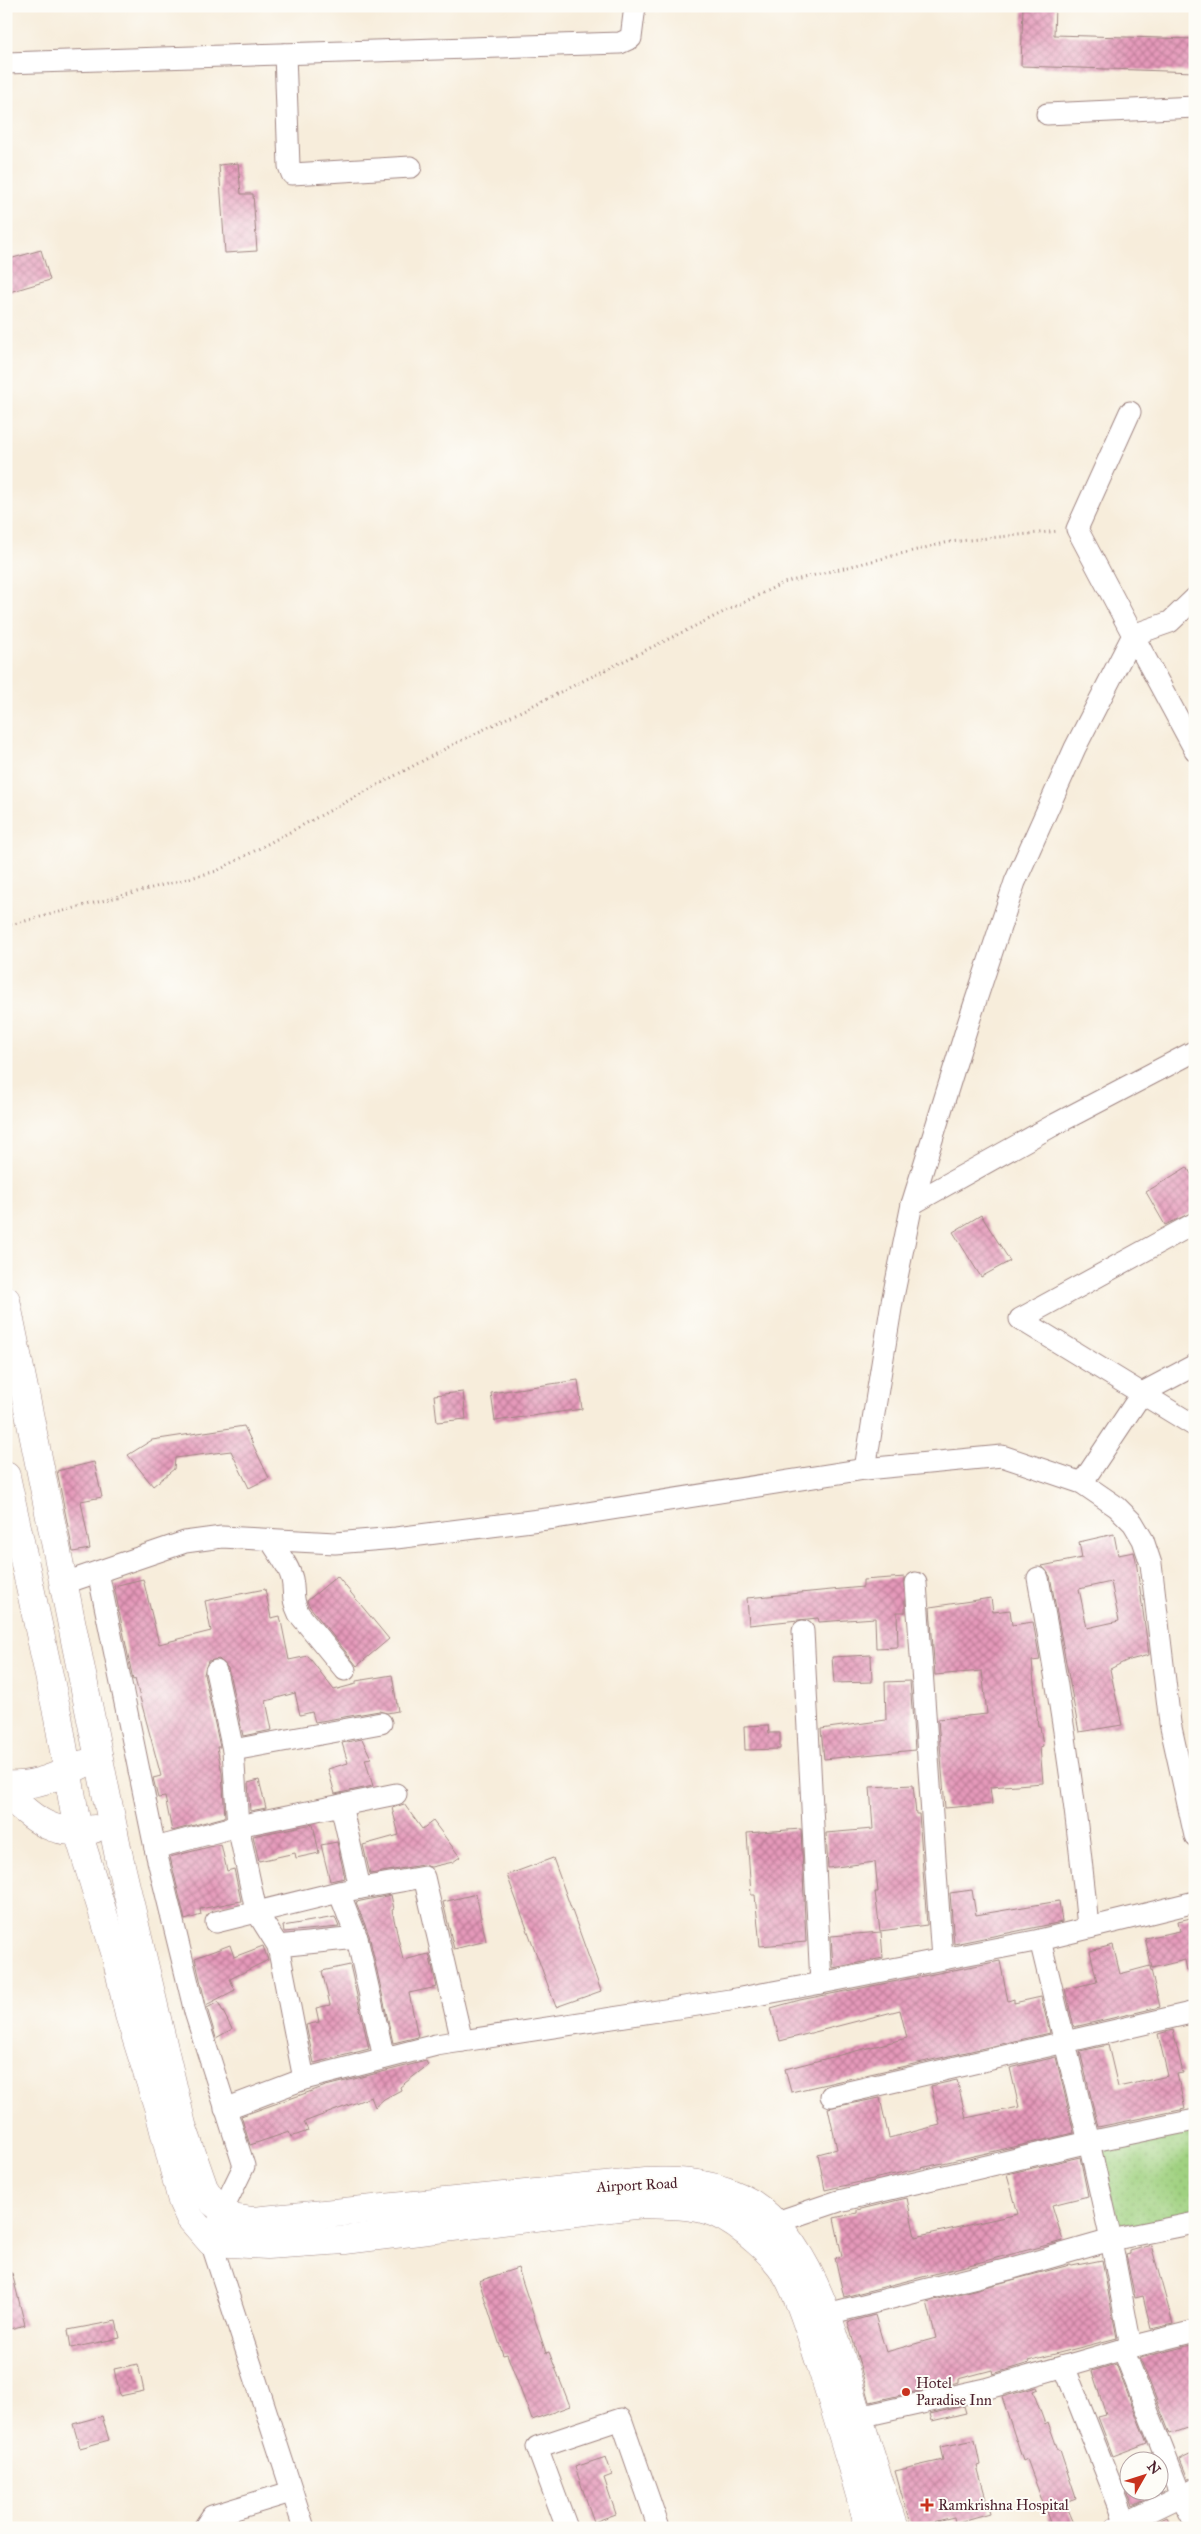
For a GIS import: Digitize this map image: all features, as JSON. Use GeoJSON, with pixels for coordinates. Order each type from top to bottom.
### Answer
{"type":"FeatureCollection","features":[{"type":"Feature","properties":{"kind":"main road"},"geometry":{"type":"LineString","coordinates":[[6,1300],[97,1756],[113,1825],[167,2104],[182,2201],[190,2218],[211,2242]]}},
{"type":"Feature","properties":{"kind":"main road"},"geometry":{"type":"LineString","coordinates":[[6,1476],[58,1716],[78,1832],[115,1952],[129,2016],[204,2188],[222,2211]]}},
{"type":"Feature","properties":{"kind":"main road"},"geometry":{"type":"LineString","coordinates":[[6,1785],[35,1784],[67,1772],[97,1756]]}},
{"type":"Feature","properties":{"kind":"main road"},"geometry":{"type":"LineString","coordinates":[[6,1793],[34,1818],[57,1830],[78,1832],[113,1825]]}},
{"type":"Feature","properties":{"kind":"main road","name":"Airport Road"},"geometry":{"type":"LineString","coordinates":[[222,2211],[232,2218],[253,2221],[645,2182],[674,2181],[707,2185],[731,2192],[752,2204],[774,2223],[808,2271],[827,2314],[894,2528]]}},
{"type":"Feature","properties":{"kind":"main road","name":"Airport Road"},"geometry":{"type":"LineString","coordinates":[[211,2242],[267,2245],[345,2240],[643,2204],[680,2205],[714,2213],[749,2234],[775,2260],[790,2280],[822,2369],[870,2528]]}},
{"type":"Feature","properties":{"kind":"street"},"geometry":{"type":"LineString","coordinates":[[6,63],[620,43],[631,38],[635,6]]}},
{"type":"Feature","properties":{"kind":"street"},"geometry":{"type":"LineString","coordinates":[[285,54],[289,166],[292,174],[411,167]]}},
{"type":"Feature","properties":{"kind":"street"},"geometry":{"type":"LineString","coordinates":[[1047,114],[1195,107]]}},
{"type":"Feature","properties":{"kind":"street"},"geometry":{"type":"LineString","coordinates":[[1130,412],[1077,529],[1195,750]]}},
{"type":"Feature","properties":{"kind":"street"},"geometry":{"type":"LineString","coordinates":[[865,1469],[892,1302],[912,1204],[1015,882],[1075,748],[1133,635],[1170,622],[1195,598]]}},
{"type":"Feature","properties":{"kind":"street"},"geometry":{"type":"LineString","coordinates":[[912,1204],[1069,1117],[1195,1051]]}},
{"type":"Feature","properties":{"kind":"street"},"geometry":{"type":"LineString","coordinates":[[1195,1223],[1020,1319],[1195,1426]]}},
{"type":"Feature","properties":{"kind":"street"},"geometry":{"type":"LineString","coordinates":[[1082,1484],[1142,1393],[1195,1365]]}},
{"type":"Feature","properties":{"kind":"street"},"geometry":{"type":"LineString","coordinates":[[62,1584],[185,1542],[222,1538],[335,1543],[396,1538],[564,1516],[865,1469],[1002,1456],[1082,1484],[1117,1507],[1133,1523],[1143,1540],[1151,1564],[1170,1723],[1195,1836]]}},
{"type":"Feature","properties":{"kind":"street"},"geometry":{"type":"LineString","coordinates":[[270,1539],[289,1569],[293,1580],[294,1604],[299,1614],[345,1670]]}},
{"type":"Feature","properties":{"kind":"street"},"geometry":{"type":"LineString","coordinates":[[98,1572],[155,1848],[196,2012],[244,2166],[222,2211],[211,2242],[304,2528]]}},
{"type":"Feature","properties":{"kind":"street"},"geometry":{"type":"LineString","coordinates":[[1038,1578],[1066,1737],[1080,1833],[1088,1927]]}},
{"type":"Feature","properties":{"kind":"street"},"geometry":{"type":"LineString","coordinates":[[916,1583],[942,1959]]}},
{"type":"Feature","properties":{"kind":"street"},"geometry":{"type":"LineString","coordinates":[[803,1632],[821,1983]]}},
{"type":"Feature","properties":{"kind":"street"},"geometry":{"type":"LineString","coordinates":[[216,1671],[233,1750],[238,1826],[256,1911],[278,1946],[304,2079]]}},
{"type":"Feature","properties":{"kind":"street"},"geometry":{"type":"LineString","coordinates":[[233,1750],[381,1723]]}},
{"type":"Feature","properties":{"kind":"street"},"geometry":{"type":"LineString","coordinates":[[155,1848],[238,1826],[396,1794]]}},
{"type":"Feature","properties":{"kind":"street"},"geometry":{"type":"LineString","coordinates":[[341,1805],[360,1888]]}},
{"type":"Feature","properties":{"kind":"street"},"geometry":{"type":"LineString","coordinates":[[216,1922],[339,1892],[424,1877],[462,2041]]}},
{"type":"Feature","properties":{"kind":"street"},"geometry":{"type":"LineString","coordinates":[[339,1892],[357,1938],[384,2058]]}},
{"type":"Feature","properties":{"kind":"street"},"geometry":{"type":"LineString","coordinates":[[225,2108],[304,2079],[436,2045],[730,2000],[821,1983],[1040,1940],[1195,1902]]}},
{"type":"Feature","properties":{"kind":"street"},"geometry":{"type":"LineString","coordinates":[[278,1946],[357,1938]]}},
{"type":"Feature","properties":{"kind":"street"},"geometry":{"type":"LineString","coordinates":[[1040,1940],[1111,2240],[1127,2348],[1188,2493],[1195,2523]]}},
{"type":"Feature","properties":{"kind":"street"},"geometry":{"type":"LineString","coordinates":[[830,2096],[1195,2012]]}},
{"type":"Feature","properties":{"kind":"street"},"geometry":{"type":"LineString","coordinates":[[774,2223],[839,2201],[1089,2142],[1195,2120]]}},
{"type":"Feature","properties":{"kind":"street"},"geometry":{"type":"LineString","coordinates":[[827,2314],[1013,2268],[1111,2240],[1195,2223]]}},
{"type":"Feature","properties":{"kind":"street"},"geometry":{"type":"LineString","coordinates":[[859,2417],[985,2390],[1127,2348],[1195,2331]]}},
{"type":"Feature","properties":{"kind":"street"},"geometry":{"type":"LineString","coordinates":[[1064,2366],[1123,2526],[1188,2493]]}},
{"type":"Feature","properties":{"kind":"street"},"geometry":{"type":"LineString","coordinates":[[567,2528],[537,2447],[621,2420],[659,2528]]}},
{"type":"Feature","properties":{"kind":"street"},"geometry":{"type":"LineString","coordinates":[[204,2528],[212,2516],[291,2492]]}},
{"type":"Feature","properties":{"kind":"path"},"geometry":{"type":"LineString","coordinates":[[6,926],[217,871],[456,743],[783,583],[949,542],[1077,529]]}},
{"type":"Feature","properties":{"kind":"green space"},"geometry":{"type":"Polygon","coordinates":[[[1195,2126],[1195,2215],[1121,2233],[1099,2150],[1195,2126]]]}},
{"type":"Feature","properties":{"kind":"building"},"geometry":{"type":"Polygon","coordinates":[[[1023,6],[1055,6],[1054,35],[1195,39],[1195,72],[1021,66],[1023,6]]]}},
{"type":"Feature","properties":{"kind":"building"},"geometry":{"type":"Polygon","coordinates":[[[238,163],[241,194],[253,194],[257,251],[225,253],[219,165],[238,163]]]}},
{"type":"Feature","properties":{"kind":"building"},"geometry":{"type":"Polygon","coordinates":[[[41,250],[50,280],[6,293],[6,260],[41,250]]]}},
{"type":"Feature","properties":{"kind":"building"},"geometry":{"type":"Polygon","coordinates":[[[1187,1167],[1195,1181],[1195,1211],[1165,1225],[1146,1192],[1187,1167]]]}},
{"type":"Feature","properties":{"kind":"building"},"geometry":{"type":"Polygon","coordinates":[[[981,1215],[1010,1261],[981,1277],[953,1232],[981,1215]]]}},
{"type":"Feature","properties":{"kind":"building"},"geometry":{"type":"Polygon","coordinates":[[[578,1380],[582,1409],[495,1421],[491,1393],[578,1380]]]}},
{"type":"Feature","properties":{"kind":"building"},"geometry":{"type":"Polygon","coordinates":[[[463,1392],[466,1419],[437,1422],[434,1395],[463,1392]]]}},
{"type":"Feature","properties":{"kind":"building"},"geometry":{"type":"Polygon","coordinates":[[[244,1426],[269,1478],[249,1488],[231,1451],[175,1458],[174,1469],[153,1486],[128,1455],[152,1440],[244,1426]]]}},
{"type":"Feature","properties":{"kind":"building"},"geometry":{"type":"Polygon","coordinates":[[[94,1462],[102,1497],[81,1501],[90,1549],[73,1552],[57,1471],[94,1462]]]}},
{"type":"Feature","properties":{"kind":"building"},"geometry":{"type":"Polygon","coordinates":[[[1114,1534],[1118,1555],[1134,1552],[1149,1655],[1126,1661],[1110,1669],[1122,1725],[1079,1732],[1050,1576],[1042,1566],[1082,1558],[1079,1542],[1114,1534]],[[1111,1582],[1079,1589],[1087,1628],[1119,1621],[1111,1582]]]}},
{"type":"Feature","properties":{"kind":"building"},"geometry":{"type":"Polygon","coordinates":[[[337,1576],[389,1639],[357,1666],[307,1601],[337,1576]]]}},
{"type":"Feature","properties":{"kind":"building"},"geometry":{"type":"Polygon","coordinates":[[[905,1577],[905,1612],[897,1612],[898,1647],[876,1648],[875,1618],[819,1622],[818,1618],[749,1625],[747,1598],[863,1587],[863,1580],[905,1577]]]}},
{"type":"Feature","properties":{"kind":"building"},"geometry":{"type":"Polygon","coordinates":[[[143,1579],[159,1644],[211,1631],[205,1601],[265,1589],[271,1618],[280,1616],[289,1660],[308,1656],[334,1690],[356,1684],[356,1681],[392,1675],[398,1711],[387,1713],[379,1711],[315,1722],[312,1712],[300,1715],[295,1693],[266,1701],[272,1730],[243,1736],[228,1668],[219,1659],[208,1661],[204,1674],[220,1747],[217,1747],[222,1773],[225,1817],[172,1831],[165,1797],[158,1798],[153,1778],[161,1776],[135,1679],[133,1680],[114,1586],[143,1579]]]}},
{"type":"Feature","properties":{"kind":"building"},"geometry":{"type":"Polygon","coordinates":[[[991,1598],[993,1612],[1010,1610],[1012,1625],[1033,1622],[1040,1660],[1032,1661],[1038,1726],[1040,1726],[1043,1746],[1040,1747],[1043,1783],[990,1787],[992,1804],[945,1808],[938,1719],[987,1714],[982,1671],[935,1675],[930,1607],[991,1598]]]}},
{"type":"Feature","properties":{"kind":"building"},"geometry":{"type":"Polygon","coordinates":[[[871,1655],[872,1682],[834,1683],[832,1657],[871,1655]]]}},
{"type":"Feature","properties":{"kind":"building"},"geometry":{"type":"Polygon","coordinates":[[[910,1681],[915,1750],[824,1759],[821,1729],[886,1720],[885,1682],[910,1681]]]}},
{"type":"Feature","properties":{"kind":"building"},"geometry":{"type":"Polygon","coordinates":[[[768,1725],[769,1733],[780,1733],[780,1749],[745,1750],[744,1726],[768,1725]]]}},
{"type":"Feature","properties":{"kind":"building"},"geometry":{"type":"Polygon","coordinates":[[[362,1739],[371,1758],[365,1759],[373,1786],[335,1794],[328,1769],[348,1763],[342,1743],[362,1739]]]}},
{"type":"Feature","properties":{"kind":"building"},"geometry":{"type":"Polygon","coordinates":[[[259,1780],[266,1808],[250,1811],[248,1783],[259,1780]]]}},
{"type":"Feature","properties":{"kind":"building"},"geometry":{"type":"Polygon","coordinates":[[[913,1785],[916,1814],[919,1814],[927,1925],[880,1931],[875,1892],[878,1892],[875,1862],[828,1868],[826,1833],[873,1829],[870,1787],[913,1785]]]}},
{"type":"Feature","properties":{"kind":"building"},"geometry":{"type":"Polygon","coordinates":[[[404,1804],[422,1829],[433,1821],[460,1857],[453,1862],[431,1867],[422,1865],[370,1874],[363,1845],[399,1835],[392,1808],[404,1804]]]}},
{"type":"Feature","properties":{"kind":"building"},"geometry":{"type":"Polygon","coordinates":[[[313,1824],[319,1853],[296,1858],[295,1853],[259,1861],[253,1836],[313,1824]]]}},
{"type":"Feature","properties":{"kind":"building"},"geometry":{"type":"Polygon","coordinates":[[[801,1829],[806,1942],[760,1946],[755,1895],[751,1895],[747,1833],[801,1829]]]}},
{"type":"Feature","properties":{"kind":"building"},"geometry":{"type":"Polygon","coordinates":[[[337,1842],[345,1878],[330,1881],[321,1845],[337,1842]]]}},
{"type":"Feature","properties":{"kind":"building"},"geometry":{"type":"Polygon","coordinates":[[[221,1844],[227,1871],[234,1869],[241,1901],[200,1909],[201,1915],[185,1920],[170,1857],[221,1844]]]}},
{"type":"Feature","properties":{"kind":"building"},"geometry":{"type":"Polygon","coordinates":[[[553,1858],[601,1991],[556,2007],[507,1875],[553,1858]]]}},
{"type":"Feature","properties":{"kind":"building"},"geometry":{"type":"Polygon","coordinates":[[[972,1890],[976,1915],[1059,1901],[1062,1922],[954,1944],[950,1893],[972,1890]]]}},
{"type":"Feature","properties":{"kind":"building"},"geometry":{"type":"Polygon","coordinates":[[[476,1894],[486,1941],[454,1949],[443,1902],[476,1894]]]}},
{"type":"Feature","properties":{"kind":"building"},"geometry":{"type":"Polygon","coordinates":[[[391,1895],[394,1909],[392,1910],[403,1960],[429,1954],[437,1987],[409,1993],[418,2037],[393,2043],[369,1935],[356,1902],[391,1895]]]}},
{"type":"Feature","properties":{"kind":"building"},"geometry":{"type":"Polygon","coordinates":[[[335,1917],[339,1927],[284,1932],[283,1926],[335,1917]]]}},
{"type":"Feature","properties":{"kind":"building"},"geometry":{"type":"Polygon","coordinates":[[[1195,1917],[1195,1970],[1187,1971],[1185,1960],[1152,1968],[1145,1938],[1180,1931],[1178,1921],[1195,1917]]]}},
{"type":"Feature","properties":{"kind":"building"},"geometry":{"type":"Polygon","coordinates":[[[881,1932],[883,1958],[833,1968],[831,1936],[881,1932]]]}},
{"type":"Feature","properties":{"kind":"building"},"geometry":{"type":"Polygon","coordinates":[[[230,1945],[234,1957],[263,1946],[268,1960],[230,1979],[235,1990],[206,2005],[195,1958],[230,1945]]]}},
{"type":"Feature","properties":{"kind":"building"},"geometry":{"type":"Polygon","coordinates":[[[1113,1945],[1120,1974],[1150,1966],[1160,2007],[1074,2027],[1065,1989],[1097,1982],[1090,1951],[1113,1945]]]}},
{"type":"Feature","properties":{"kind":"building"},"geometry":{"type":"Polygon","coordinates":[[[1000,1961],[1008,2001],[1014,1999],[1014,2003],[1041,1997],[1050,2033],[791,2092],[785,2069],[907,2038],[900,2010],[780,2041],[771,2008],[800,2000],[1000,1961]]]}},
{"type":"Feature","properties":{"kind":"building"},"geometry":{"type":"Polygon","coordinates":[[[350,1965],[369,2049],[314,2063],[306,2025],[319,2022],[316,2008],[330,2005],[322,1971],[350,1965]]]}},
{"type":"Feature","properties":{"kind":"building"},"geometry":{"type":"Polygon","coordinates":[[[218,2002],[232,2029],[216,2038],[207,2008],[218,2002]]]}},
{"type":"Feature","properties":{"kind":"building"},"geometry":{"type":"Polygon","coordinates":[[[1173,2030],[1183,2073],[1177,2074],[1185,2109],[1098,2127],[1080,2051],[1108,2045],[1118,2087],[1168,2076],[1158,2034],[1173,2030]]]}},
{"type":"Feature","properties":{"kind":"building"},"geometry":{"type":"Polygon","coordinates":[[[1056,2057],[1074,2133],[825,2190],[818,2154],[837,2149],[828,2108],[880,2098],[889,2138],[940,2125],[931,2086],[957,2080],[966,2118],[1019,2107],[1010,2068],[1056,2057]]]}},
{"type":"Feature","properties":{"kind":"building"},"geometry":{"type":"Polygon","coordinates":[[[426,2061],[428,2065],[400,2087],[401,2090],[384,2099],[375,2107],[371,2097],[304,2122],[308,2131],[291,2137],[289,2132],[250,2145],[241,2116],[326,2086],[426,2061]]]}},
{"type":"Feature","properties":{"kind":"building"},"geometry":{"type":"Polygon","coordinates":[[[1080,2157],[1088,2196],[1052,2205],[1063,2241],[844,2297],[835,2258],[842,2256],[834,2218],[857,2213],[857,2210],[907,2198],[915,2237],[1018,2214],[1007,2174],[1080,2157]]]}},
{"type":"Feature","properties":{"kind":"building"},"geometry":{"type":"Polygon","coordinates":[[[1151,2245],[1173,2324],[1151,2329],[1143,2296],[1135,2298],[1126,2255],[1130,2254],[1130,2251],[1151,2245]]]}},
{"type":"Feature","properties":{"kind":"building"},"geometry":{"type":"Polygon","coordinates":[[[1102,2260],[1117,2338],[1028,2361],[1029,2363],[993,2374],[992,2370],[958,2379],[958,2382],[870,2402],[848,2322],[875,2315],[886,2352],[936,2338],[927,2302],[1070,2265],[1102,2260]]]}},
{"type":"Feature","properties":{"kind":"building"},"geometry":{"type":"Polygon","coordinates":[[[518,2268],[546,2353],[549,2352],[570,2406],[532,2420],[507,2354],[503,2355],[479,2281],[518,2268]]]}},
{"type":"Feature","properties":{"kind":"building"},"geometry":{"type":"Polygon","coordinates":[[[12,2273],[25,2325],[6,2330],[6,2274],[12,2273]]]}},
{"type":"Feature","properties":{"kind":"building"},"geometry":{"type":"Polygon","coordinates":[[[116,2321],[120,2338],[71,2348],[68,2330],[116,2321]]]}},
{"type":"Feature","properties":{"kind":"building"},"geometry":{"type":"Polygon","coordinates":[[[1195,2344],[1195,2425],[1170,2434],[1140,2358],[1195,2344]]]}},
{"type":"Feature","properties":{"kind":"building"},"geometry":{"type":"Polygon","coordinates":[[[138,2364],[144,2391],[120,2396],[114,2369],[138,2364]]]}},
{"type":"Feature","properties":{"kind":"building"},"geometry":{"type":"Polygon","coordinates":[[[1116,2364],[1147,2443],[1123,2452],[1118,2452],[1118,2454],[1113,2456],[1098,2417],[1106,2415],[1092,2371],[1116,2364]]]}},
{"type":"Feature","properties":{"kind":"building"},"geometry":{"type":"Polygon","coordinates":[[[1037,2387],[1038,2389],[1033,2391],[1045,2424],[1048,2422],[1058,2450],[1060,2450],[1076,2498],[1065,2502],[1076,2528],[1052,2528],[1027,2459],[1023,2461],[1002,2397],[1037,2387]]]}},
{"type":"Feature","properties":{"kind":"building"},"geometry":{"type":"Polygon","coordinates":[[[964,2406],[966,2413],[932,2421],[930,2414],[964,2406]]]}},
{"type":"Feature","properties":{"kind":"building"},"geometry":{"type":"Polygon","coordinates":[[[102,2416],[109,2440],[80,2448],[73,2424],[102,2416]]]}},
{"type":"Feature","properties":{"kind":"building"},"geometry":{"type":"Polygon","coordinates":[[[975,2440],[980,2465],[977,2466],[990,2513],[955,2523],[954,2517],[911,2527],[895,2471],[943,2460],[940,2447],[975,2440]]]}},
{"type":"Feature","properties":{"kind":"building"},"geometry":{"type":"Polygon","coordinates":[[[1195,2452],[1195,2478],[1188,2479],[1180,2459],[1195,2452]]]}},
{"type":"Feature","properties":{"kind":"building"},"geometry":{"type":"Polygon","coordinates":[[[606,2457],[612,2475],[604,2478],[616,2514],[594,2522],[575,2467],[606,2457]]]}},
{"type":"Feature","properties":{"kind":"building"},"geometry":{"type":"Polygon","coordinates":[[[1131,2502],[1141,2502],[1133,2506],[1131,2502]]]}},
{"type":"Feature","properties":{"kind":"building"},"geometry":{"type":"Polygon","coordinates":[[[1167,2517],[1172,2528],[1150,2528],[1149,2526],[1167,2517]]]}},
{"type":"Feature","properties":{"kind":"place","name":"Hotel Paradise Inn"},"geometry":{"type":"Point","coordinates":[906,2392]}},
{"type":"Feature","properties":{"kind":"place","name":"Ramkrishna Hospital"},"geometry":{"type":"Point","coordinates":[927,2505]}}]}
